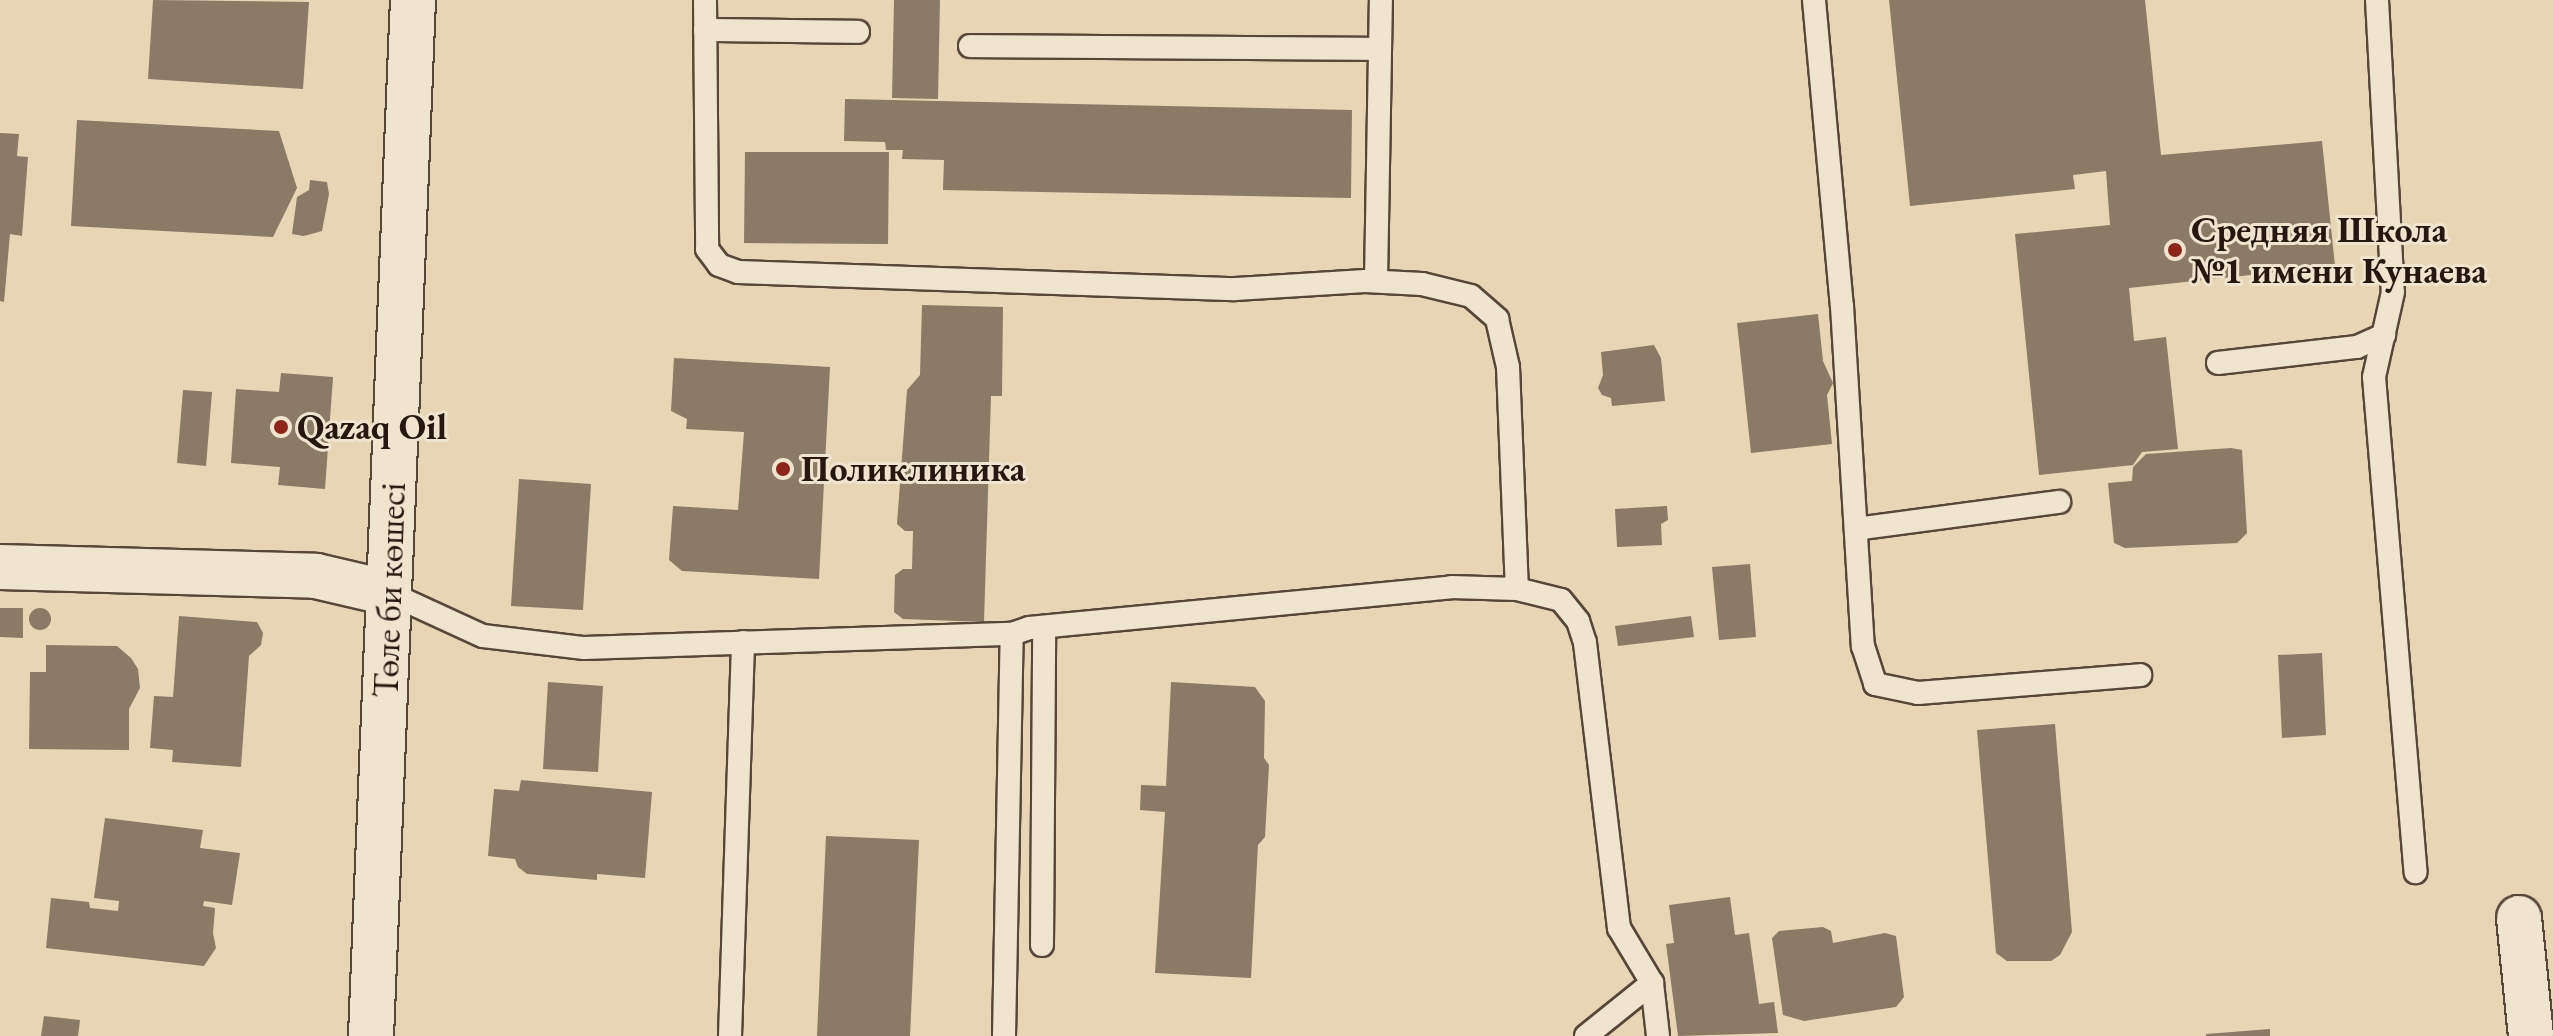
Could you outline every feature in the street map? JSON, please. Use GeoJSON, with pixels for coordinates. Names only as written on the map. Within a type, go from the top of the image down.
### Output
{"type":"FeatureCollection","features":[{"type":"Feature","properties":{"kind":"street","name":"Төле би көшесі"},"geometry":{"type":"LineString","coordinates":[[371,1036],[413,0]]}},
{"type":"Feature","properties":{"kind":"street"},"geometry":{"type":"LineString","coordinates":[[0,567],[316,576],[389,593]]}},
{"type":"Feature","properties":{"kind":"street"},"geometry":{"type":"LineString","coordinates":[[2519,918],[2531,1036]]}},
{"type":"Feature","properties":{"kind":"lane"},"geometry":{"type":"LineString","coordinates":[[705,0],[707,249],[719,265],[729,269],[769,276],[1235,289],[1376,281],[1422,284],[1471,296],[1497,319],[1508,367],[1517,589]]}},
{"type":"Feature","properties":{"kind":"lane"},"geometry":{"type":"LineString","coordinates":[[1376,281],[1381,0]]}},
{"type":"Feature","properties":{"kind":"lane"},"geometry":{"type":"LineString","coordinates":[[1814,0],[1842,306],[1863,646],[1875,684],[1918,693],[2140,675]]}},
{"type":"Feature","properties":{"kind":"lane"},"geometry":{"type":"LineString","coordinates":[[2377,0],[2393,292],[2374,377],[2416,872]]}},
{"type":"Feature","properties":{"kind":"lane"},"geometry":{"type":"LineString","coordinates":[[705,30],[858,32]]}},
{"type":"Feature","properties":{"kind":"lane"},"geometry":{"type":"LineString","coordinates":[[970,46],[1380,49]]}},
{"type":"Feature","properties":{"kind":"lane"},"geometry":{"type":"LineString","coordinates":[[2218,363],[2357,347],[2384,335]]}},
{"type":"Feature","properties":{"kind":"lane"},"geometry":{"type":"LineString","coordinates":[[1856,529],[2059,502]]}},
{"type":"Feature","properties":{"kind":"lane"},"geometry":{"type":"LineString","coordinates":[[389,593],[483,636],[584,648],[1012,634],[1044,627],[1451,587],[1517,589],[1561,600],[1578,621],[1585,643],[1619,928],[1652,983],[1658,1036]]}},
{"type":"Feature","properties":{"kind":"lane"},"geometry":{"type":"LineString","coordinates":[[1042,945],[1044,627]]}},
{"type":"Feature","properties":{"kind":"lane"},"geometry":{"type":"LineString","coordinates":[[1004,1036],[1012,634]]}},
{"type":"Feature","properties":{"kind":"lane"},"geometry":{"type":"LineString","coordinates":[[730,1036],[743,642]]}},
{"type":"Feature","properties":{"kind":"lane"},"geometry":{"type":"LineString","coordinates":[[1586,1036],[1652,983]]}},
{"type":"Feature","properties":{"kind":"building"},"geometry":{"type":"Polygon","coordinates":[[[153,0],[309,2],[303,89],[148,79],[153,0]]]}},
{"type":"Feature","properties":{"kind":"building"},"geometry":{"type":"Polygon","coordinates":[[[894,0],[940,0],[938,99],[892,98],[894,0]]]}},
{"type":"Feature","properties":{"kind":"building","name":"Средняя Школа №1 имени Кунаева"},"geometry":{"type":"Polygon","coordinates":[[[1889,0],[2145,0],[2161,155],[2322,141],[2335,266],[2129,288],[2134,341],[2166,337],[2178,449],[2142,452],[2133,465],[2039,475],[2015,234],[2110,225],[2106,171],[2073,175],[2075,189],[1910,206],[1889,0]]]}},
{"type":"Feature","properties":{"kind":"building"},"geometry":{"type":"Polygon","coordinates":[[[845,99],[1352,110],[1351,198],[943,190],[944,160],[902,159],[903,150],[886,150],[885,142],[844,141],[845,99]]]}},
{"type":"Feature","properties":{"kind":"building"},"geometry":{"type":"Polygon","coordinates":[[[77,120],[279,131],[297,188],[273,237],[71,226],[77,120]]]}},
{"type":"Feature","properties":{"kind":"building"},"geometry":{"type":"Polygon","coordinates":[[[0,133],[19,134],[17,156],[28,157],[22,236],[10,234],[4,302],[0,301],[0,133]]]}},
{"type":"Feature","properties":{"kind":"building"},"geometry":{"type":"Polygon","coordinates":[[[745,152],[889,152],[888,244],[744,243],[745,152]]]}},
{"type":"Feature","properties":{"kind":"building"},"geometry":{"type":"Polygon","coordinates":[[[310,180],[327,182],[329,194],[322,231],[304,236],[292,234],[297,197],[309,190],[310,180]]]}},
{"type":"Feature","properties":{"kind":"building"},"geometry":{"type":"Polygon","coordinates":[[[922,305],[1003,307],[1002,396],[991,396],[984,622],[903,619],[894,612],[895,575],[903,569],[912,569],[913,531],[905,531],[897,524],[907,390],[920,375],[922,305]]]}},
{"type":"Feature","properties":{"kind":"building"},"geometry":{"type":"Polygon","coordinates":[[[1818,314],[1823,361],[1833,383],[1827,395],[1832,444],[1751,453],[1737,323],[1818,314]]]}},
{"type":"Feature","properties":{"kind":"building"},"geometry":{"type":"Polygon","coordinates":[[[1654,345],[1661,358],[1665,401],[1612,406],[1611,398],[1602,395],[1598,388],[1603,375],[1601,352],[1654,345]]]}},
{"type":"Feature","properties":{"kind":"building","name":"Поликлиника"},"geometry":{"type":"Polygon","coordinates":[[[674,358],[830,367],[819,579],[682,571],[669,560],[673,506],[738,510],[744,432],[686,429],[687,419],[671,411],[674,358]]]}},
{"type":"Feature","properties":{"kind":"building","name":"Qazaq Oil"},"geometry":{"type":"Polygon","coordinates":[[[281,373],[333,377],[325,489],[278,485],[280,467],[231,463],[236,389],[279,392],[281,373]]]}},
{"type":"Feature","properties":{"kind":"building"},"geometry":{"type":"Polygon","coordinates":[[[183,390],[212,392],[206,466],[177,463],[183,390]]]}},
{"type":"Feature","properties":{"kind":"building"},"geometry":{"type":"Polygon","coordinates":[[[2231,448],[2242,450],[2247,533],[2237,543],[2125,548],[2114,543],[2108,483],[2132,481],[2133,467],[2146,454],[2231,448]]]}},
{"type":"Feature","properties":{"kind":"building"},"geometry":{"type":"Polygon","coordinates":[[[519,479],[591,484],[583,610],[511,606],[519,479]]]}},
{"type":"Feature","properties":{"kind":"building"},"geometry":{"type":"Polygon","coordinates":[[[1667,506],[1668,520],[1661,524],[1662,545],[1617,547],[1615,509],[1667,506]]]}},
{"type":"Feature","properties":{"kind":"building"},"geometry":{"type":"Polygon","coordinates":[[[1750,564],[1756,637],[1719,640],[1712,567],[1750,564]]]}},
{"type":"Feature","properties":{"kind":"building"},"geometry":{"type":"Polygon","coordinates":[[[0,608],[23,608],[23,638],[0,637],[0,608]]]}},
{"type":"Feature","properties":{"kind":"building"},"geometry":{"type":"Polygon","coordinates":[[[40,608],[48,611],[51,619],[48,627],[40,630],[32,627],[29,619],[32,611],[40,608]]]}},
{"type":"Feature","properties":{"kind":"building"},"geometry":{"type":"Polygon","coordinates":[[[179,616],[257,622],[263,633],[261,645],[249,656],[241,767],[172,762],[173,750],[150,748],[154,696],[173,697],[179,616]]]}},
{"type":"Feature","properties":{"kind":"building"},"geometry":{"type":"Polygon","coordinates":[[[1691,616],[1694,637],[1618,646],[1615,626],[1691,616]]]}},
{"type":"Feature","properties":{"kind":"building"},"geometry":{"type":"Polygon","coordinates":[[[46,645],[117,646],[131,658],[138,669],[140,688],[129,709],[129,750],[29,749],[30,672],[46,672],[46,645]]]}},
{"type":"Feature","properties":{"kind":"building"},"geometry":{"type":"Polygon","coordinates":[[[2322,653],[2326,735],[2282,738],[2278,655],[2322,653]]]}},
{"type":"Feature","properties":{"kind":"building"},"geometry":{"type":"Polygon","coordinates":[[[548,682],[603,686],[598,772],[543,769],[548,682]]]}},
{"type":"Feature","properties":{"kind":"building"},"geometry":{"type":"Polygon","coordinates":[[[1171,682],[1255,687],[1265,701],[1264,758],[1269,765],[1265,837],[1258,845],[1251,978],[1155,973],[1165,812],[1140,810],[1141,785],[1166,786],[1171,682]]]}},
{"type":"Feature","properties":{"kind":"building"},"geometry":{"type":"Polygon","coordinates":[[[2055,724],[2072,932],[2060,955],[2051,961],[2007,961],[1996,953],[1977,730],[2055,724]]]}},
{"type":"Feature","properties":{"kind":"building"},"geometry":{"type":"Polygon","coordinates":[[[521,780],[652,792],[645,878],[597,874],[597,880],[527,874],[518,867],[515,859],[488,856],[494,789],[519,791],[521,780]]]}},
{"type":"Feature","properties":{"kind":"building"},"geometry":{"type":"Polygon","coordinates":[[[105,818],[203,830],[200,848],[240,853],[232,905],[204,901],[203,906],[215,908],[213,933],[216,948],[204,966],[46,948],[51,898],[89,902],[90,908],[118,911],[119,901],[94,898],[105,818]]]}},
{"type":"Feature","properties":{"kind":"building"},"geometry":{"type":"Polygon","coordinates":[[[826,836],[919,840],[910,1036],[817,1036],[826,836]]]}},
{"type":"Feature","properties":{"kind":"building"},"geometry":{"type":"Polygon","coordinates":[[[1730,897],[1735,935],[1749,933],[1759,1004],[1774,1002],[1778,1033],[1678,1036],[1666,944],[1674,943],[1669,905],[1730,897]]]}},
{"type":"Feature","properties":{"kind":"building"},"geometry":{"type":"Polygon","coordinates":[[[1823,927],[1831,931],[1833,943],[1885,933],[1896,936],[1904,997],[1896,1007],[1804,1021],[1783,1015],[1772,938],[1779,931],[1823,927]]]}},
{"type":"Feature","properties":{"kind":"building"},"geometry":{"type":"Polygon","coordinates":[[[44,1016],[80,1020],[78,1036],[41,1036],[44,1016]]]}},
{"type":"Feature","properties":{"kind":"building"},"geometry":{"type":"Polygon","coordinates":[[[2270,1029],[2270,1036],[2206,1036],[2206,1034],[2270,1029]]]}},
{"type":"Feature","properties":{"kind":"place","name":"Средняя Школа №1 имени Кунаева"},"geometry":{"type":"Point","coordinates":[2175,250]}},
{"type":"Feature","properties":{"kind":"place","name":"Qazaq Oil"},"geometry":{"type":"Point","coordinates":[281,427]}},
{"type":"Feature","properties":{"kind":"place","name":"Поликлиника"},"geometry":{"type":"Point","coordinates":[783,469]}}]}
